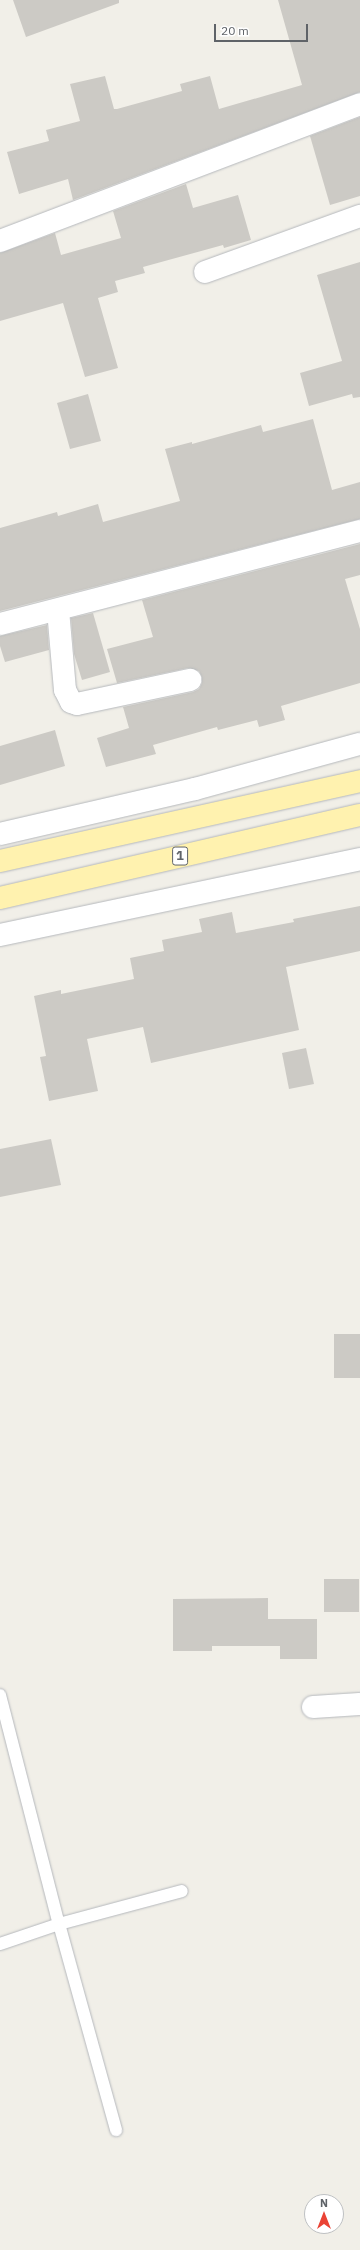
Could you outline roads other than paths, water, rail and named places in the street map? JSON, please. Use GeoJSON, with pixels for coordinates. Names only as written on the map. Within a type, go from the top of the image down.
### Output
{"type":"FeatureCollection","features":[{"type":"Feature","properties":{"kind":"main road"},"geometry":{"type":"LineString","coordinates":[[0,861],[360,781]]}},
{"type":"Feature","properties":{"kind":"main road","name":"1"},"geometry":{"type":"LineString","coordinates":[[0,898],[360,815]]}},
{"type":"Feature","properties":{"kind":"street"},"geometry":{"type":"LineString","coordinates":[[0,241],[360,104]]}},
{"type":"Feature","properties":{"kind":"street"},"geometry":{"type":"LineString","coordinates":[[205,272],[360,216]]}},
{"type":"Feature","properties":{"kind":"street"},"geometry":{"type":"LineString","coordinates":[[0,624],[360,531]]}},
{"type":"Feature","properties":{"kind":"street"},"geometry":{"type":"LineString","coordinates":[[58,610],[65,690],[71,702],[77,704],[190,680]]}},
{"type":"Feature","properties":{"kind":"street"},"geometry":{"type":"LineString","coordinates":[[0,834],[195,789],[360,744]]}},
{"type":"Feature","properties":{"kind":"street"},"geometry":{"type":"LineString","coordinates":[[0,935],[360,860]]}},
{"type":"Feature","properties":{"kind":"street"},"geometry":{"type":"LineString","coordinates":[[313,1707],[360,1704]]}},
{"type":"Feature","properties":{"kind":"lane"},"geometry":{"type":"LineString","coordinates":[[0,1695],[59,1924],[116,2130]]}},
{"type":"Feature","properties":{"kind":"lane"},"geometry":{"type":"LineString","coordinates":[[0,1944],[59,1924],[182,1891]]}}]}
